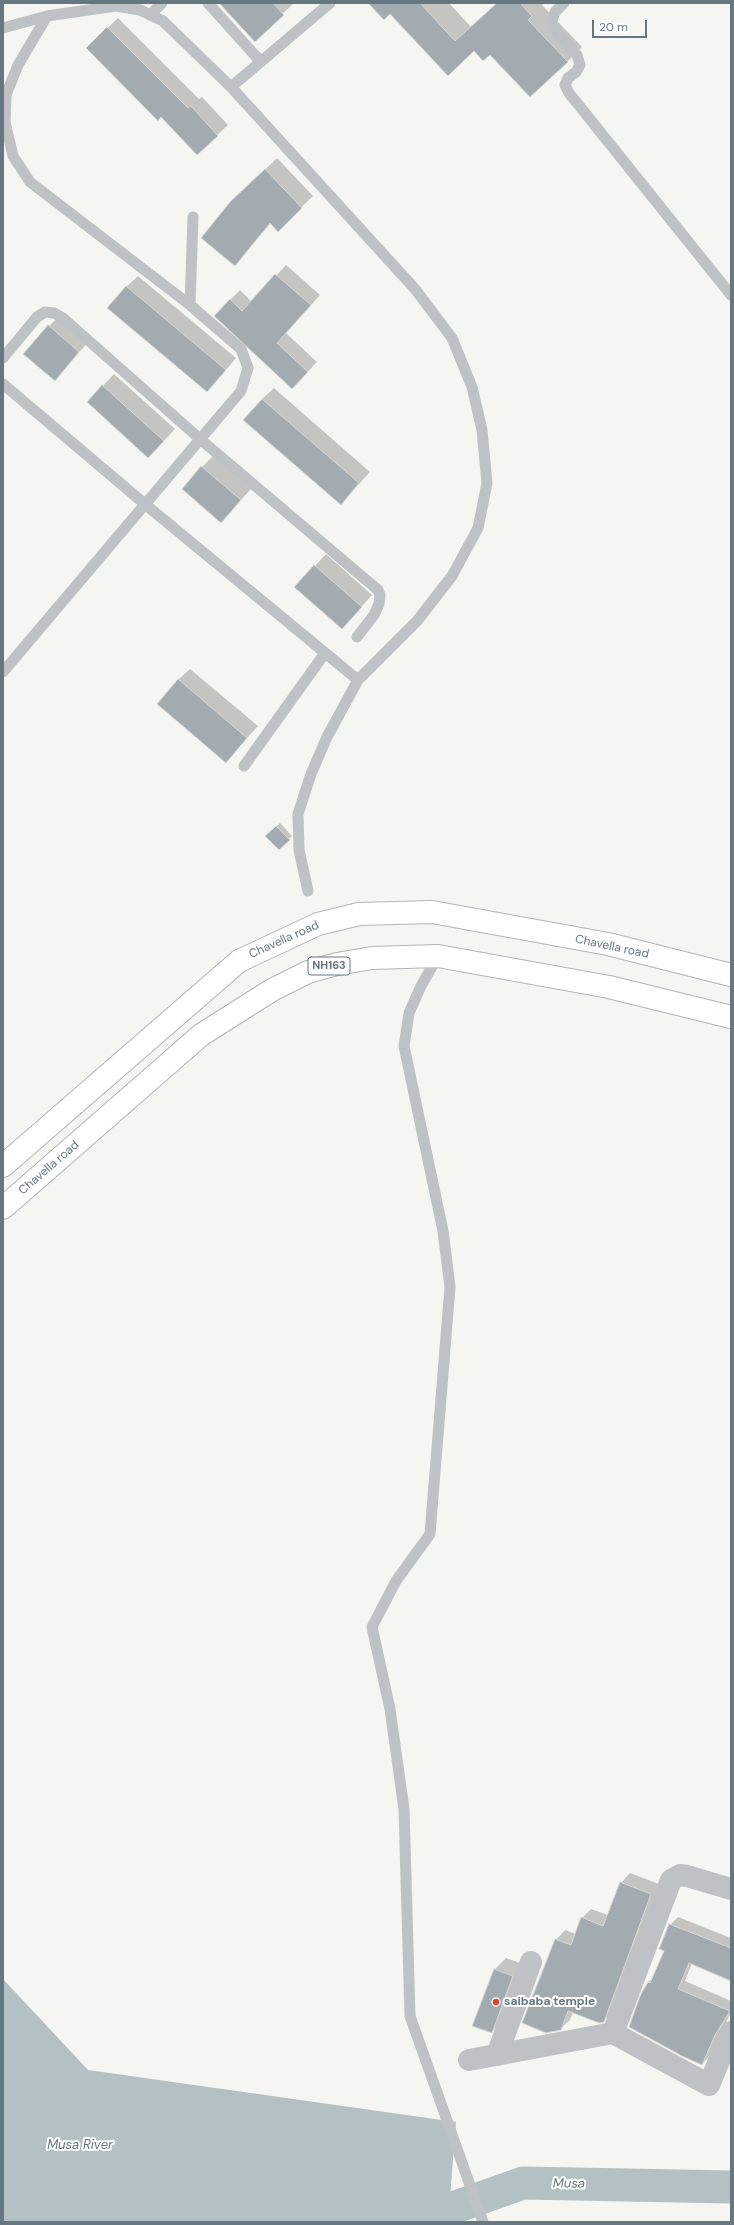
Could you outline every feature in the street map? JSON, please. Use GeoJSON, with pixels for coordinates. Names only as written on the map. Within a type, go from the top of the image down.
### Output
{"type":"FeatureCollection","features":[{"type":"Feature","properties":{"kind":"highway","name":"Chavella road"},"geometry":{"type":"LineString","coordinates":[[3,1166],[239,961],[318,924],[359,914],[432,912],[608,944],[731,975]]}},
{"type":"Feature","properties":{"kind":"highway","name":"Chavella road"},"geometry":{"type":"LineString","coordinates":[[3,1208],[201,1035],[272,990],[308,972],[337,964],[372,958],[438,956],[609,987],[731,1017]]}},
{"type":"Feature","properties":{"kind":"street"},"geometry":{"type":"LineString","coordinates":[[613,2033],[671,1880],[680,1875],[687,1876],[731,1889]]}},
{"type":"Feature","properties":{"kind":"street"},"geometry":{"type":"LineString","coordinates":[[497,2055],[531,1962]]}},
{"type":"Feature","properties":{"kind":"street"},"geometry":{"type":"LineString","coordinates":[[468,2060],[613,2033],[709,2085],[731,2032]]}},
{"type":"Feature","properties":{"kind":"lane"},"geometry":{"type":"LineString","coordinates":[[150,15],[162,3]]}},
{"type":"Feature","properties":{"kind":"lane"},"geometry":{"type":"LineString","coordinates":[[208,3],[260,62]]}},
{"type":"Feature","properties":{"kind":"lane"},"geometry":{"type":"LineString","coordinates":[[231,87],[330,3]]}},
{"type":"Feature","properties":{"kind":"lane"},"geometry":{"type":"LineString","coordinates":[[564,3],[555,12],[552,22],[554,29],[576,55],[580,64],[576,72],[568,78],[565,85],[569,93],[731,295]]}},
{"type":"Feature","properties":{"kind":"lane"},"geometry":{"type":"LineString","coordinates":[[3,28],[47,16],[116,6],[140,10],[163,21],[231,87],[415,289],[452,338],[472,387],[482,430],[487,483],[478,528],[452,576],[417,621],[358,680],[326,737],[311,774],[298,814],[299,850],[308,891]]}},
{"type":"Feature","properties":{"kind":"lane"},"geometry":{"type":"LineString","coordinates":[[3,672],[241,391],[248,368],[241,350],[190,305],[30,182],[13,156],[5,122],[6,95],[18,64],[47,16]]}},
{"type":"Feature","properties":{"kind":"lane"},"geometry":{"type":"LineString","coordinates":[[190,305],[193,217]]}},
{"type":"Feature","properties":{"kind":"lane"},"geometry":{"type":"LineString","coordinates":[[3,358],[37,317],[45,312],[54,313],[378,590],[380,595],[380,604],[374,615],[357,637]]}},
{"type":"Feature","properties":{"kind":"lane"},"geometry":{"type":"LineString","coordinates":[[3,384],[146,505],[358,680]]}},
{"type":"Feature","properties":{"kind":"lane"},"geometry":{"type":"LineString","coordinates":[[244,766],[325,653]]}},
{"type":"Feature","properties":{"kind":"lane"},"geometry":{"type":"LineString","coordinates":[[438,956],[408,1013],[404,1046],[442,1231],[450,1287],[430,1534],[396,1581],[372,1627],[390,1709],[404,1809],[410,2016],[483,2222]]}},
{"type":"Feature","properties":{"kind":"water","name":"Musa River"},"geometry":{"type":"Polygon","coordinates":[[[3,1979],[88,2070],[456,2122],[448,2222],[3,2222],[3,1979]]]}},
{"type":"Feature","properties":{"kind":"building"},"geometry":{"type":"Polygon","coordinates":[[[219,3],[273,3],[284,15],[255,42],[219,3]]]}},
{"type":"Feature","properties":{"kind":"building"},"geometry":{"type":"Polygon","coordinates":[[[368,3],[420,3],[455,41],[497,3],[520,3],[532,16],[528,20],[568,62],[530,97],[490,55],[483,61],[474,51],[448,76],[390,14],[384,20],[368,3]]]}},
{"type":"Feature","properties":{"kind":"building"},"geometry":{"type":"Polygon","coordinates":[[[107,27],[188,108],[191,106],[218,136],[197,155],[161,117],[158,121],[86,48],[107,27]]]}},
{"type":"Feature","properties":{"kind":"building"},"geometry":{"type":"Polygon","coordinates":[[[265,169],[302,208],[278,232],[270,223],[235,266],[201,238],[230,202],[265,169]]]}},
{"type":"Feature","properties":{"kind":"building"},"geometry":{"type":"Polygon","coordinates":[[[275,274],[311,305],[277,343],[308,372],[292,389],[214,316],[230,299],[242,311],[275,274]]]}},
{"type":"Feature","properties":{"kind":"building"},"geometry":{"type":"Polygon","coordinates":[[[126,286],[226,370],[207,392],[107,308],[126,286]]]}},
{"type":"Feature","properties":{"kind":"building"},"geometry":{"type":"Polygon","coordinates":[[[48,325],[79,352],[55,381],[23,354],[48,325]]]}},
{"type":"Feature","properties":{"kind":"building"},"geometry":{"type":"Polygon","coordinates":[[[102,385],[164,441],[148,458],[87,402],[102,385]]]}},
{"type":"Feature","properties":{"kind":"building"},"geometry":{"type":"Polygon","coordinates":[[[262,399],[359,483],[341,505],[243,420],[262,399]]]}},
{"type":"Feature","properties":{"kind":"building"},"geometry":{"type":"Polygon","coordinates":[[[201,466],[241,500],[221,523],[182,489],[201,466]]]}},
{"type":"Feature","properties":{"kind":"building"},"geometry":{"type":"Polygon","coordinates":[[[314,565],[362,607],[342,629],[294,587],[314,565]]]}},
{"type":"Feature","properties":{"kind":"building"},"geometry":{"type":"Polygon","coordinates":[[[178,679],[247,738],[226,763],[157,704],[178,679]]]}},
{"type":"Feature","properties":{"kind":"building"},"geometry":{"type":"Polygon","coordinates":[[[276,826],[290,840],[279,850],[265,836],[276,826]]]}},
{"type":"Feature","properties":{"kind":"building"},"geometry":{"type":"Polygon","coordinates":[[[620,1882],[651,1894],[604,2022],[599,2023],[568,2011],[561,2030],[546,2033],[522,2023],[555,1939],[571,1945],[581,1917],[603,1926],[620,1882]]]}},
{"type":"Feature","properties":{"kind":"building"},"geometry":{"type":"Polygon","coordinates":[[[669,1924],[731,1948],[731,1981],[689,1963],[678,1989],[730,2011],[715,2035],[702,2065],[682,2056],[629,2027],[640,1996],[648,1982],[650,1983],[664,1951],[659,1949],[669,1924]]]}},
{"type":"Feature","properties":{"kind":"building","name":"saibaba temple"},"geometry":{"type":"Polygon","coordinates":[[[494,1969],[513,1976],[492,2033],[472,2026],[494,1969]]]}},
{"type":"Feature","properties":{"kind":"waterway","name":"Musa"},"geometry":{"type":"LineString","coordinates":[[413,2222],[523,2183],[731,2187]]}},
{"type":"Feature","properties":{"kind":"place","name":"saibaba temple"},"geometry":{"type":"Point","coordinates":[496,2002]}}]}
